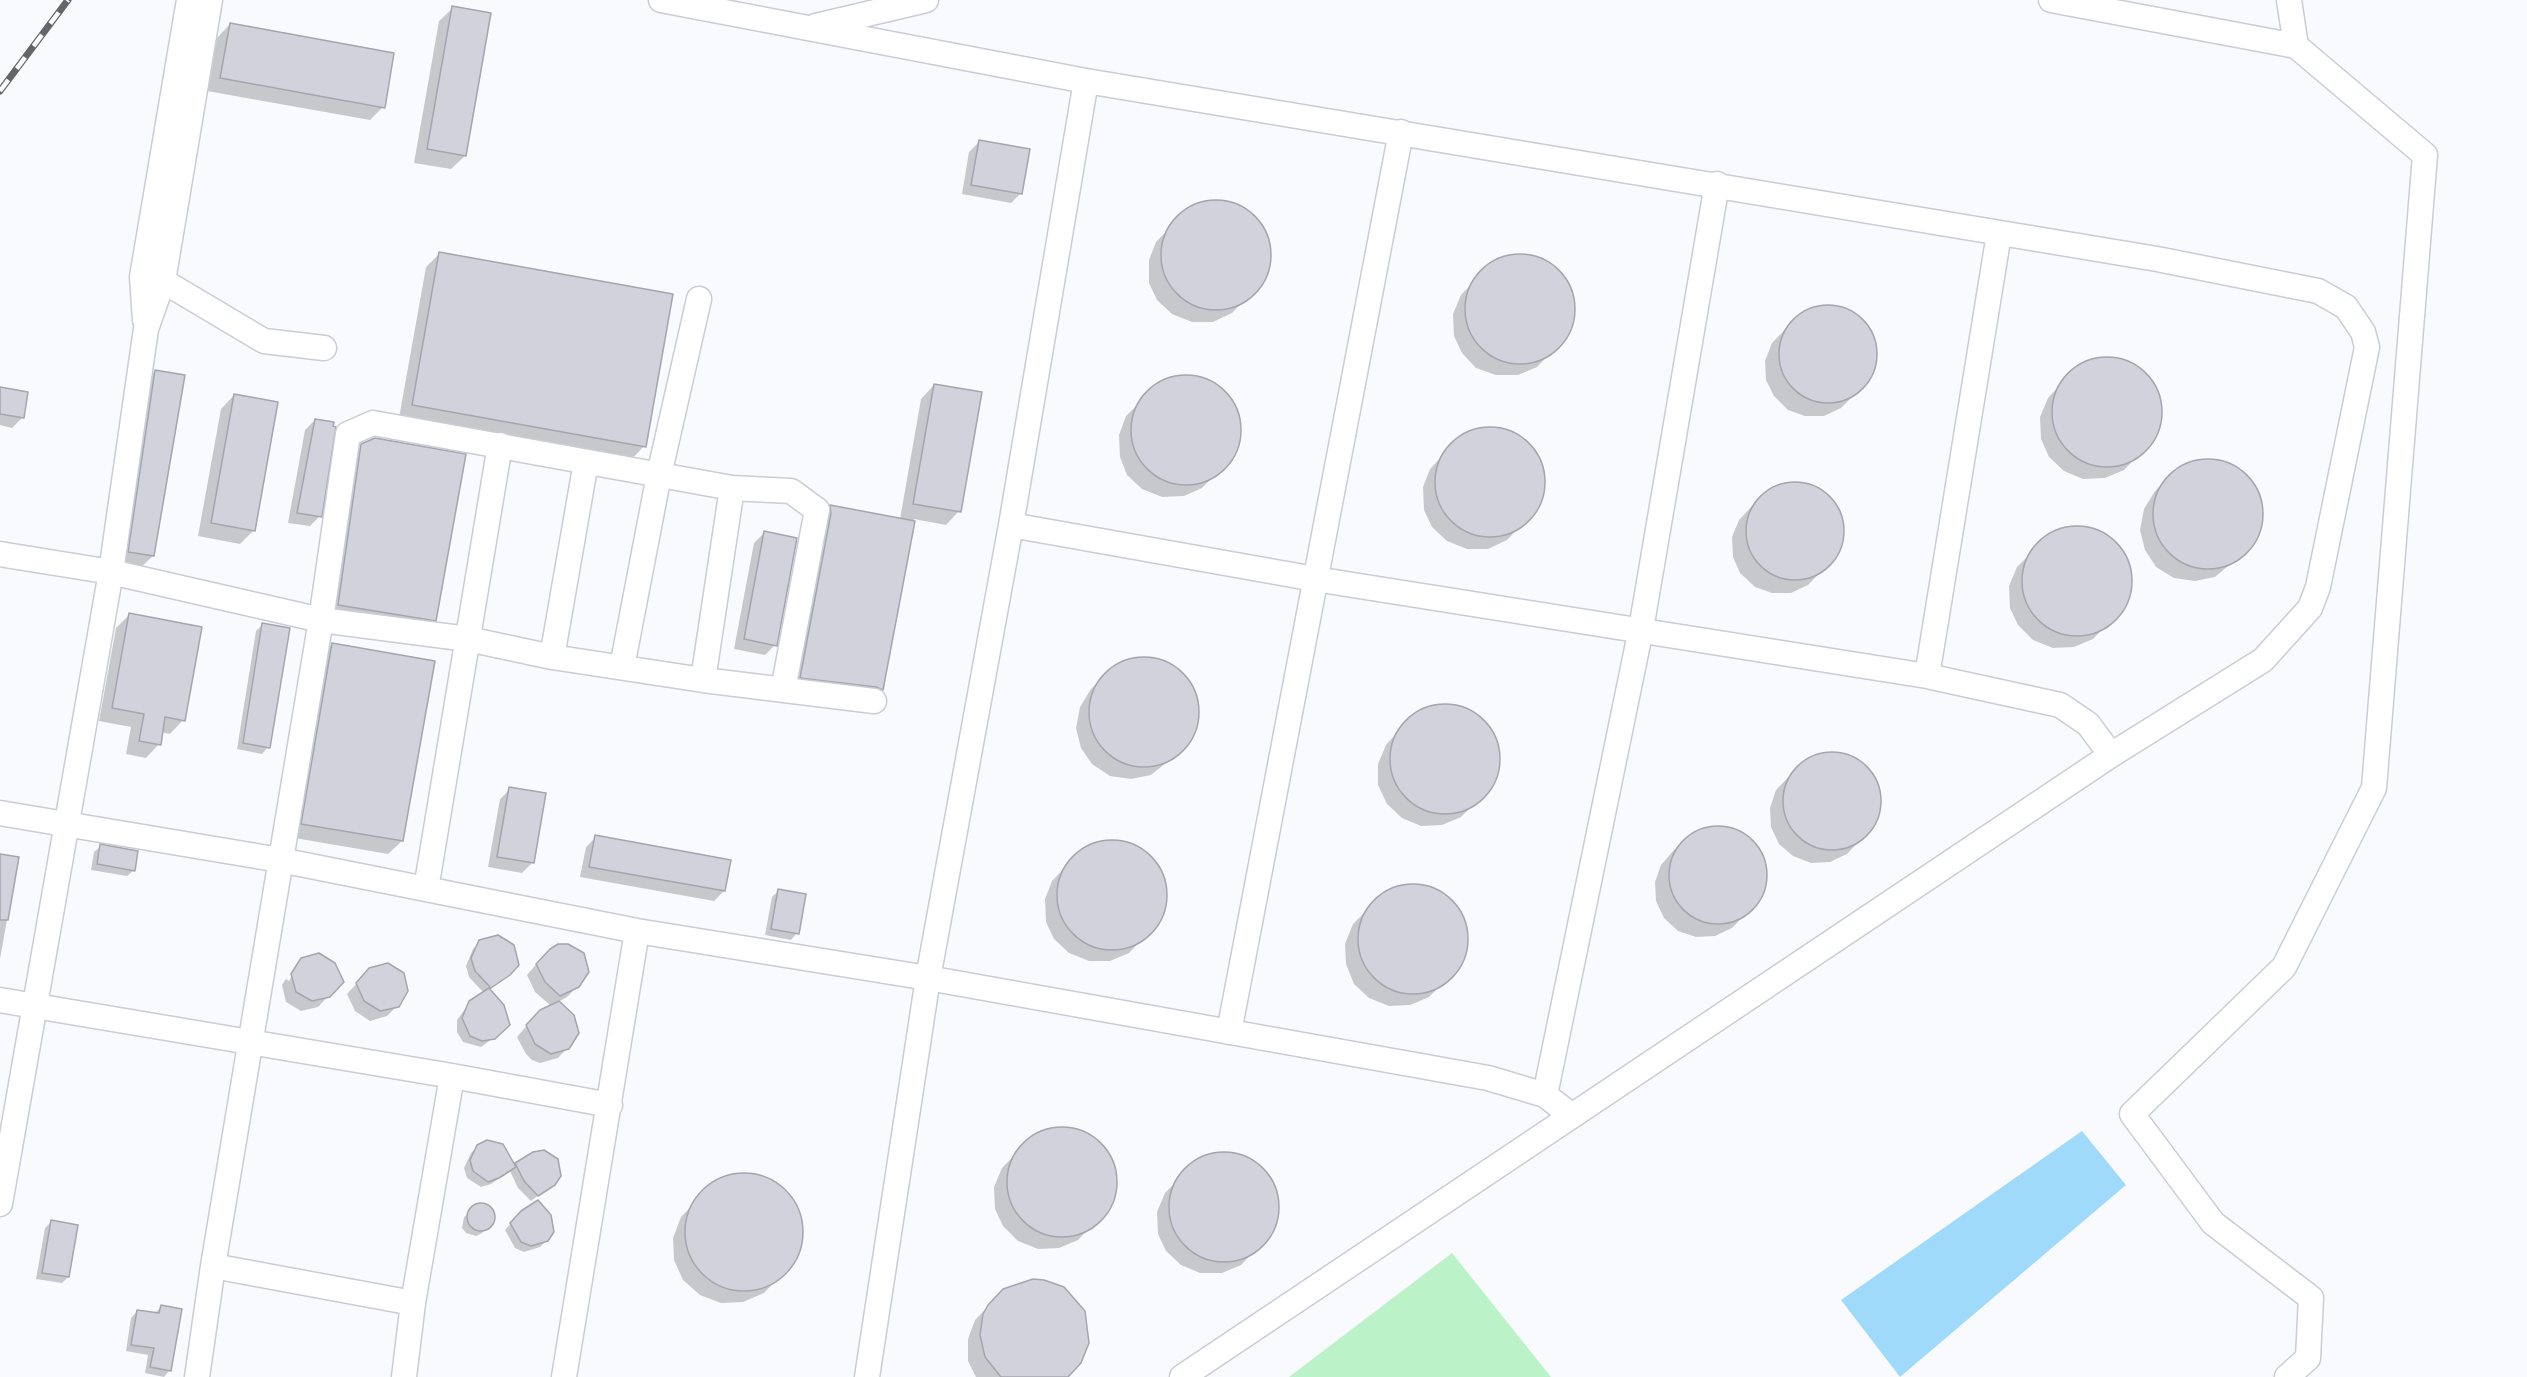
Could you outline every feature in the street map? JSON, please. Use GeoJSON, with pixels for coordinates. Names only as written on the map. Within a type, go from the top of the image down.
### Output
{"type":"FeatureCollection","features":[{"type":"Feature","properties":{"kind":"lane"},"geometry":{"type":"LineString","coordinates":[[0,1204],[111,572],[146,329],[189,0]]}},
{"type":"Feature","properties":{"kind":"lane"},"geometry":{"type":"LineString","coordinates":[[152,279],[210,0]]}},
{"type":"Feature","properties":{"kind":"lane"},"geometry":{"type":"LineString","coordinates":[[661,0],[1086,81],[1717,184],[1999,234],[2157,259],[2318,291],[2346,307],[2363,332],[2367,347],[2318,587],[2310,608],[2263,660],[2111,755],[1182,1377]]}},
{"type":"Feature","properties":{"kind":"lane"},"geometry":{"type":"LineString","coordinates":[[807,28],[926,0]]}},
{"type":"Feature","properties":{"kind":"lane"},"geometry":{"type":"LineString","coordinates":[[2051,0],[2296,46],[2425,155],[2374,788],[2284,967],[2132,1114],[2213,1223],[2311,1298],[2308,1358],[2287,1377]]}},
{"type":"Feature","properties":{"kind":"lane"},"geometry":{"type":"LineString","coordinates":[[2289,0],[2296,46]]}},
{"type":"Feature","properties":{"kind":"lane"},"geometry":{"type":"LineString","coordinates":[[867,1377],[928,978],[1011,525],[1086,81]]}},
{"type":"Feature","properties":{"kind":"lane"},"geometry":{"type":"LineString","coordinates":[[1229,1032],[1401,132]]}},
{"type":"Feature","properties":{"kind":"lane"},"geometry":{"type":"LineString","coordinates":[[1545,1095],[1641,629],[1717,184]]}},
{"type":"Feature","properties":{"kind":"lane"},"geometry":{"type":"LineString","coordinates":[[1927,676],[1999,234]]}},
{"type":"Feature","properties":{"kind":"lane"},"geometry":{"type":"LineString","coordinates":[[152,279],[264,341],[324,348]]}},
{"type":"Feature","properties":{"kind":"lane"},"geometry":{"type":"LineString","coordinates":[[622,667],[659,475],[699,299]]}},
{"type":"Feature","properties":{"kind":"lane"},"geometry":{"type":"LineString","coordinates":[[198,1377],[213,1266],[253,1042],[280,860],[321,620],[348,434],[374,423],[732,488],[791,491],[817,510],[783,690]]}},
{"type":"Feature","properties":{"kind":"lane"},"geometry":{"type":"LineString","coordinates":[[426,889],[500,445]]}},
{"type":"Feature","properties":{"kind":"lane"},"geometry":{"type":"LineString","coordinates":[[552,657],[586,462]]}},
{"type":"Feature","properties":{"kind":"lane"},"geometry":{"type":"LineString","coordinates":[[703,680],[732,488]]}},
{"type":"Feature","properties":{"kind":"lane"},"geometry":{"type":"LineString","coordinates":[[1011,525],[1315,579],[1927,676],[2060,705],[2088,724],[2111,755]]}},
{"type":"Feature","properties":{"kind":"lane"},"geometry":{"type":"LineString","coordinates":[[0,554],[111,572],[321,620],[468,639],[552,657],[703,680],[874,701]]}},
{"type":"Feature","properties":{"kind":"lane"},"geometry":{"type":"LineString","coordinates":[[0,813],[280,860],[637,931],[928,978],[1488,1078],[1545,1095],[1572,1116]]}},
{"type":"Feature","properties":{"kind":"lane"},"geometry":{"type":"LineString","coordinates":[[564,1377],[637,931]]}},
{"type":"Feature","properties":{"kind":"lane"},"geometry":{"type":"LineString","coordinates":[[0,1000],[610,1105]]}},
{"type":"Feature","properties":{"kind":"lane"},"geometry":{"type":"LineString","coordinates":[[404,1377],[413,1303],[452,1076]]}},
{"type":"Feature","properties":{"kind":"lane"},"geometry":{"type":"LineString","coordinates":[[213,1266],[413,1303]]}},
{"type":"Feature","properties":{"kind":"green space"},"geometry":{"type":"Polygon","coordinates":[[[1452,1253],[1551,1377],[1289,1377],[1452,1253]]]}},
{"type":"Feature","properties":{"kind":"water"},"geometry":{"type":"Polygon","coordinates":[[[2082,1131],[2126,1185],[1900,1377],[1841,1300],[2082,1131]]]}},
{"type":"Feature","properties":{"kind":"building"},"geometry":{"type":"Polygon","coordinates":[[[452,6],[491,13],[466,156],[427,149],[452,6]]]}},
{"type":"Feature","properties":{"kind":"building"},"geometry":{"type":"Polygon","coordinates":[[[230,23],[394,53],[385,108],[220,78],[230,23]]]}},
{"type":"Feature","properties":{"kind":"building"},"geometry":{"type":"Polygon","coordinates":[[[979,140],[1030,149],[1022,194],[971,185],[979,140]]]}},
{"type":"Feature","properties":{"kind":"building"},"geometry":{"type":"Polygon","coordinates":[[[1216,200],[1237,204],[1255,216],[1267,234],[1271,255],[1267,276],[1255,294],[1237,306],[1216,310],[1195,306],[1177,294],[1165,276],[1161,255],[1165,234],[1177,216],[1195,204],[1216,200]]]}},
{"type":"Feature","properties":{"kind":"building"},"geometry":{"type":"Polygon","coordinates":[[[439,252],[673,294],[646,447],[412,405],[439,252]]]}},
{"type":"Feature","properties":{"kind":"building"},"geometry":{"type":"Polygon","coordinates":[[[1520,254],[1541,258],[1559,270],[1571,288],[1575,309],[1571,330],[1559,348],[1541,360],[1520,364],[1499,360],[1481,348],[1469,330],[1465,309],[1469,288],[1481,270],[1499,258],[1520,254]]]}},
{"type":"Feature","properties":{"kind":"building"},"geometry":{"type":"Polygon","coordinates":[[[1828,305],[1847,308],[1863,319],[1874,335],[1877,354],[1874,373],[1863,389],[1847,400],[1828,403],[1809,400],[1793,389],[1782,373],[1779,354],[1782,335],[1793,319],[1809,308],[1828,305]]]}},
{"type":"Feature","properties":{"kind":"building"},"geometry":{"type":"Polygon","coordinates":[[[2107,357],[2128,361],[2146,373],[2158,391],[2162,412],[2158,433],[2146,451],[2128,463],[2107,467],[2086,463],[2068,451],[2056,433],[2052,412],[2056,391],[2068,373],[2086,361],[2107,357]]]}},
{"type":"Feature","properties":{"kind":"building"},"geometry":{"type":"Polygon","coordinates":[[[155,370],[185,375],[154,556],[128,552],[155,370]]]}},
{"type":"Feature","properties":{"kind":"building"},"geometry":{"type":"Polygon","coordinates":[[[1186,375],[1207,379],[1225,391],[1237,409],[1241,430],[1237,451],[1225,469],[1207,481],[1186,485],[1165,481],[1147,469],[1135,451],[1131,430],[1135,409],[1147,391],[1165,379],[1186,375]]]}},
{"type":"Feature","properties":{"kind":"building"},"geometry":{"type":"Polygon","coordinates":[[[934,384],[982,392],[961,512],[913,504],[934,384]]]}},
{"type":"Feature","properties":{"kind":"building"},"geometry":{"type":"Polygon","coordinates":[[[0,387],[28,392],[24,418],[0,414],[0,387]]]}},
{"type":"Feature","properties":{"kind":"building"},"geometry":{"type":"Polygon","coordinates":[[[234,394],[278,402],[255,531],[211,523],[234,394]]]}},
{"type":"Feature","properties":{"kind":"building"},"geometry":{"type":"Polygon","coordinates":[[[315,419],[334,422],[333,426],[336,427],[322,517],[297,513],[315,419]]]}},
{"type":"Feature","properties":{"kind":"building"},"geometry":{"type":"Polygon","coordinates":[[[1490,427],[1511,431],[1529,443],[1541,461],[1545,482],[1541,503],[1529,521],[1511,533],[1490,537],[1469,533],[1451,521],[1439,503],[1435,482],[1439,461],[1451,443],[1469,431],[1490,427]]]}},
{"type":"Feature","properties":{"kind":"building"},"geometry":{"type":"Polygon","coordinates":[[[375,438],[466,454],[436,621],[338,605],[361,444],[375,438]]]}},
{"type":"Feature","properties":{"kind":"building"},"geometry":{"type":"Polygon","coordinates":[[[2208,459],[2229,463],[2247,475],[2259,493],[2263,514],[2259,535],[2247,553],[2229,565],[2208,569],[2187,565],[2169,553],[2157,535],[2153,514],[2157,493],[2169,475],[2187,463],[2208,459]]]}},
{"type":"Feature","properties":{"kind":"building"},"geometry":{"type":"Polygon","coordinates":[[[1795,482],[1814,485],[1830,496],[1841,512],[1844,531],[1841,550],[1830,566],[1814,577],[1795,580],[1776,577],[1760,566],[1749,550],[1746,531],[1749,512],[1760,496],[1776,485],[1795,482]]]}},
{"type":"Feature","properties":{"kind":"building"},"geometry":{"type":"Polygon","coordinates":[[[830,505],[915,521],[883,690],[876,687],[800,678],[831,513],[830,505]]]}},
{"type":"Feature","properties":{"kind":"building"},"geometry":{"type":"Polygon","coordinates":[[[2077,526],[2098,530],[2116,542],[2128,560],[2132,581],[2128,602],[2116,620],[2098,632],[2077,636],[2056,632],[2038,620],[2026,602],[2022,581],[2026,560],[2038,542],[2056,530],[2077,526]]]}},
{"type":"Feature","properties":{"kind":"building"},"geometry":{"type":"Polygon","coordinates":[[[764,531],[797,538],[777,646],[744,639],[764,531]]]}},
{"type":"Feature","properties":{"kind":"building"},"geometry":{"type":"Polygon","coordinates":[[[129,613],[202,627],[185,721],[165,717],[161,745],[139,741],[144,714],[112,708],[129,613]]]}},
{"type":"Feature","properties":{"kind":"building"},"geometry":{"type":"Polygon","coordinates":[[[262,623],[290,628],[270,748],[243,743],[262,623]]]}},
{"type":"Feature","properties":{"kind":"building"},"geometry":{"type":"Polygon","coordinates":[[[332,643],[435,661],[403,841],[301,824],[332,643]]]}},
{"type":"Feature","properties":{"kind":"building"},"geometry":{"type":"Polygon","coordinates":[[[1144,657],[1165,661],[1183,673],[1195,691],[1199,712],[1195,733],[1183,751],[1165,763],[1144,767],[1123,763],[1105,751],[1093,733],[1089,712],[1093,691],[1105,673],[1123,661],[1144,657]]]}},
{"type":"Feature","properties":{"kind":"building"},"geometry":{"type":"Polygon","coordinates":[[[1445,704],[1466,708],[1484,720],[1496,738],[1500,759],[1496,780],[1484,798],[1466,810],[1445,814],[1424,810],[1406,798],[1394,780],[1390,759],[1394,738],[1406,720],[1424,708],[1445,704]]]}},
{"type":"Feature","properties":{"kind":"building"},"geometry":{"type":"Polygon","coordinates":[[[1832,752],[1851,755],[1867,766],[1878,782],[1881,801],[1878,820],[1867,836],[1851,847],[1832,850],[1813,847],[1797,836],[1786,820],[1783,801],[1786,782],[1797,766],[1813,755],[1832,752]]]}},
{"type":"Feature","properties":{"kind":"building"},"geometry":{"type":"Polygon","coordinates":[[[509,787],[546,793],[534,863],[497,857],[509,787]]]}},
{"type":"Feature","properties":{"kind":"building"},"geometry":{"type":"Polygon","coordinates":[[[1718,826],[1737,830],[1753,840],[1763,856],[1767,875],[1763,894],[1753,910],[1737,920],[1718,924],[1699,920],[1683,910],[1673,894],[1669,875],[1673,856],[1683,840],[1699,830],[1718,826]]]}},
{"type":"Feature","properties":{"kind":"building"},"geometry":{"type":"Polygon","coordinates":[[[595,835],[731,860],[725,891],[589,867],[595,835]]]}},
{"type":"Feature","properties":{"kind":"building"},"geometry":{"type":"Polygon","coordinates":[[[1112,840],[1133,844],[1151,856],[1163,874],[1167,895],[1163,916],[1151,934],[1133,946],[1112,950],[1091,946],[1073,934],[1061,916],[1057,895],[1061,874],[1073,856],[1091,844],[1112,840]]]}},
{"type":"Feature","properties":{"kind":"building"},"geometry":{"type":"Polygon","coordinates":[[[100,844],[138,851],[135,871],[97,864],[100,844]]]}},
{"type":"Feature","properties":{"kind":"building"},"geometry":{"type":"Polygon","coordinates":[[[0,854],[19,857],[8,920],[0,920],[0,854]]]}},
{"type":"Feature","properties":{"kind":"building"},"geometry":{"type":"Polygon","coordinates":[[[1413,884],[1434,888],[1452,900],[1464,918],[1468,939],[1464,960],[1452,978],[1434,990],[1413,994],[1392,990],[1374,978],[1362,960],[1358,939],[1362,918],[1374,900],[1392,888],[1413,884]]]}},
{"type":"Feature","properties":{"kind":"building"},"geometry":{"type":"Polygon","coordinates":[[[778,889],[806,894],[799,934],[771,929],[778,889]]]}},
{"type":"Feature","properties":{"kind":"building"},"geometry":{"type":"Polygon","coordinates":[[[498,935],[514,945],[519,965],[510,975],[491,988],[475,971],[471,958],[479,940],[498,935]]]}},
{"type":"Feature","properties":{"kind":"building"},"geometry":{"type":"Polygon","coordinates":[[[558,944],[568,944],[584,953],[589,972],[579,987],[560,996],[545,982],[536,964],[558,944]]]}},
{"type":"Feature","properties":{"kind":"building"},"geometry":{"type":"Polygon","coordinates":[[[319,953],[335,963],[344,982],[330,997],[312,1001],[296,992],[291,974],[301,958],[319,953]]]}},
{"type":"Feature","properties":{"kind":"building"},"geometry":{"type":"Polygon","coordinates":[[[388,963],[404,973],[408,991],[399,1007],[380,1011],[364,1001],[356,983],[369,968],[388,963]]]}},
{"type":"Feature","properties":{"kind":"building"},"geometry":{"type":"Polygon","coordinates":[[[489,988],[504,1005],[510,1025],[495,1039],[482,1041],[470,1036],[462,1018],[469,1001],[489,988]]]}},
{"type":"Feature","properties":{"kind":"building"},"geometry":{"type":"Polygon","coordinates":[[[559,1001],[574,1015],[579,1033],[569,1049],[551,1054],[535,1044],[526,1025],[540,1010],[559,1001]]]}},
{"type":"Feature","properties":{"kind":"building"},"geometry":{"type":"Polygon","coordinates":[[[1062,1127],[1083,1131],[1101,1143],[1113,1161],[1117,1182],[1113,1203],[1101,1221],[1083,1233],[1062,1237],[1041,1233],[1023,1221],[1011,1203],[1007,1182],[1011,1161],[1023,1143],[1041,1131],[1062,1127]]]}},
{"type":"Feature","properties":{"kind":"building"},"geometry":{"type":"Polygon","coordinates":[[[487,1140],[503,1144],[516,1167],[488,1182],[473,1171],[470,1160],[477,1145],[487,1140]]]}},
{"type":"Feature","properties":{"kind":"building"},"geometry":{"type":"Polygon","coordinates":[[[544,1150],[558,1159],[561,1176],[555,1185],[538,1196],[524,1181],[515,1163],[533,1152],[544,1150]]]}},
{"type":"Feature","properties":{"kind":"building"},"geometry":{"type":"Polygon","coordinates":[[[1224,1152],[1245,1156],[1263,1168],[1275,1186],[1279,1207],[1275,1228],[1263,1246],[1245,1258],[1224,1262],[1203,1258],[1185,1246],[1173,1228],[1169,1207],[1173,1186],[1185,1168],[1203,1156],[1224,1152]]]}},
{"type":"Feature","properties":{"kind":"building"},"geometry":{"type":"Polygon","coordinates":[[[744,1173],[766,1178],[786,1190],[798,1210],[803,1232],[798,1254],[786,1274],[766,1286],[744,1291],[722,1286],[702,1274],[690,1254],[685,1232],[690,1210],[702,1190],[722,1178],[744,1173]]]}},
{"type":"Feature","properties":{"kind":"building"},"geometry":{"type":"Polygon","coordinates":[[[538,1200],[551,1215],[554,1232],[548,1241],[531,1246],[521,1242],[510,1223],[521,1211],[538,1200]]]}},
{"type":"Feature","properties":{"kind":"building"},"geometry":{"type":"Polygon","coordinates":[[[481,1203],[491,1207],[495,1217],[491,1227],[481,1231],[471,1227],[467,1217],[471,1207],[481,1203]]]}},
{"type":"Feature","properties":{"kind":"building"},"geometry":{"type":"Polygon","coordinates":[[[51,1220],[78,1225],[69,1277],[42,1273],[51,1220]]]}},
{"type":"Feature","properties":{"kind":"building"},"geometry":{"type":"Polygon","coordinates":[[[1033,1279],[1064,1287],[1085,1311],[1089,1343],[1081,1363],[1068,1377],[1001,1377],[985,1357],[980,1335],[983,1314],[988,1305],[1003,1289],[1033,1279]]]}},
{"type":"Feature","properties":{"kind":"building"},"geometry":{"type":"Polygon","coordinates":[[[161,1305],[182,1309],[171,1371],[150,1367],[154,1348],[131,1345],[137,1310],[159,1313],[161,1305]]]}},
{"type":"Feature","properties":{"kind":"railway"},"geometry":{"type":"LineString","coordinates":[[0,91],[68,0]]}}]}
